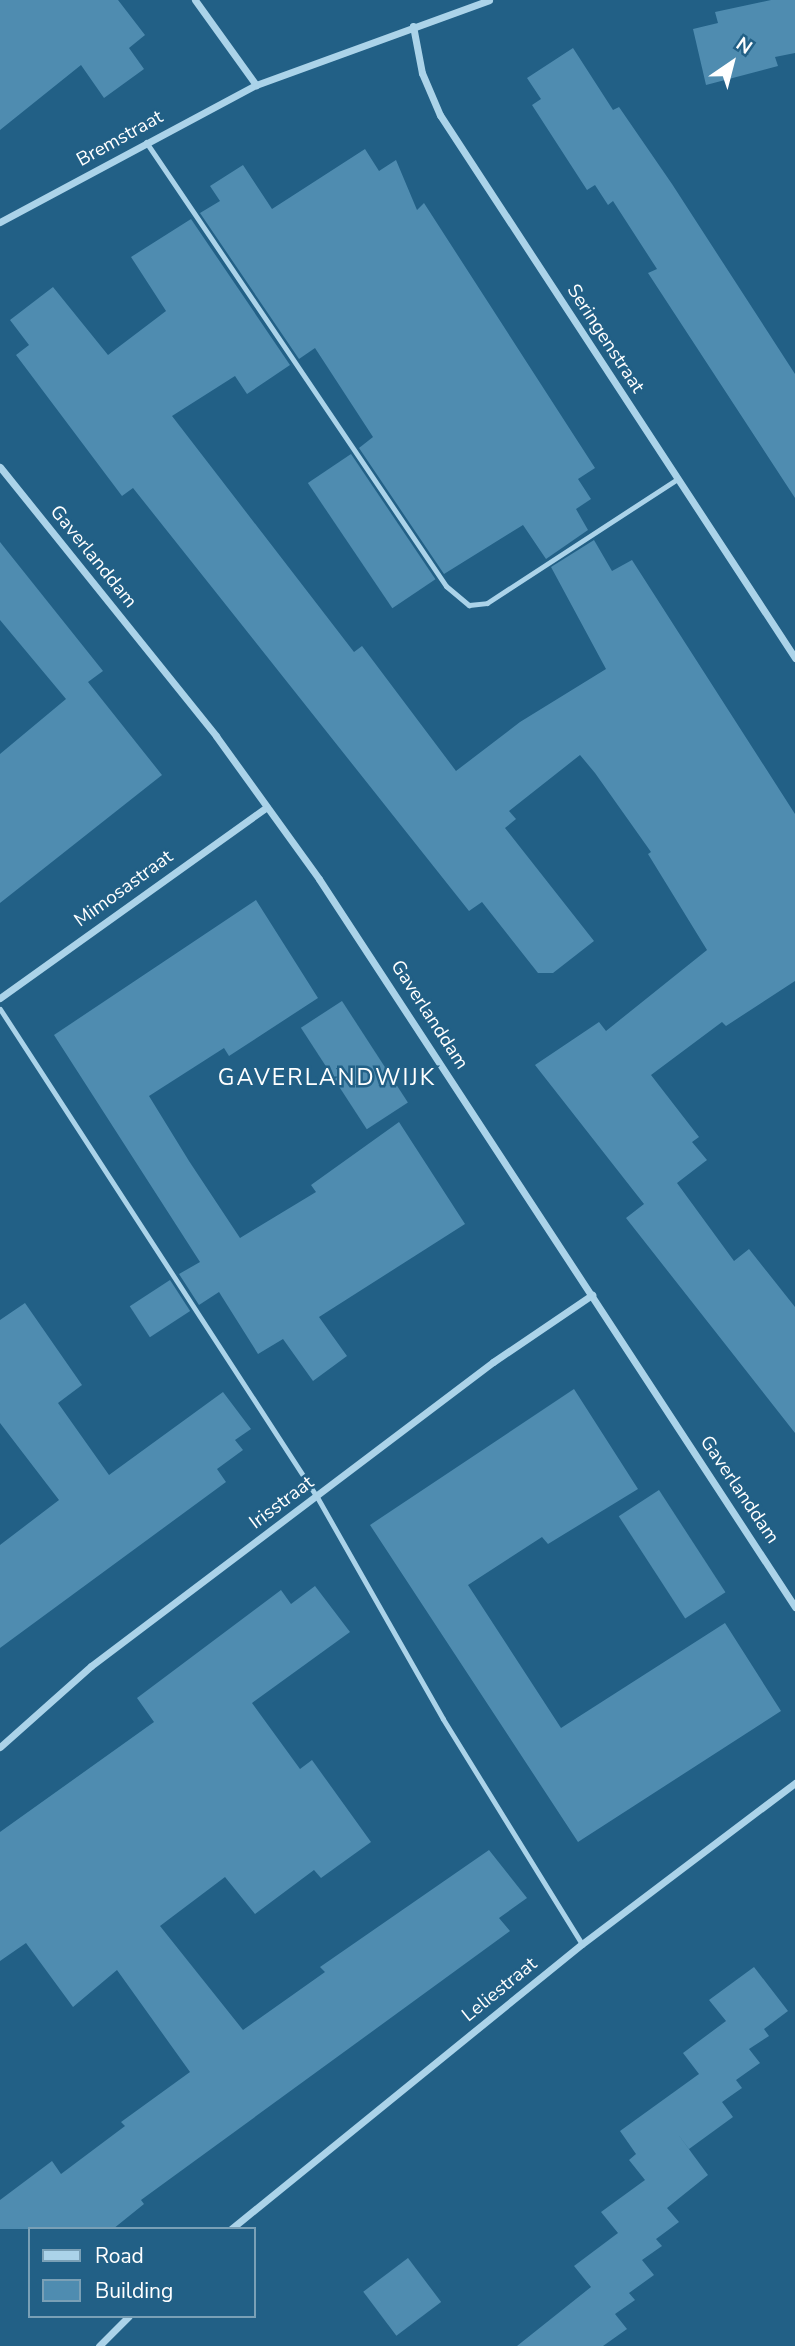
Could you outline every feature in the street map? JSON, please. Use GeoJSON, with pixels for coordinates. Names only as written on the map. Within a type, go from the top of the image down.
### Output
{"type":"FeatureCollection","features":[{"type":"Feature","properties":{"kind":"street"},"geometry":{"type":"LineString","coordinates":[[195,0],[256,85]]}},
{"type":"Feature","properties":{"kind":"street","name":"Bremstraat"},"geometry":{"type":"LineString","coordinates":[[0,222],[256,85],[489,0]]}},
{"type":"Feature","properties":{"kind":"street","name":"Seringenstraat"},"geometry":{"type":"LineString","coordinates":[[413,26],[422,73],[440,115],[795,659]]}},
{"type":"Feature","properties":{"kind":"street","name":"Gaverlanddam"},"geometry":{"type":"LineString","coordinates":[[0,467],[267,807],[417,1025],[795,1607]]}},
{"type":"Feature","properties":{"kind":"street","name":"Mimosastraat"},"geometry":{"type":"LineString","coordinates":[[0,998],[267,807]]}},
{"type":"Feature","properties":{"kind":"street","name":"Irisstraat"},"geometry":{"type":"LineString","coordinates":[[0,1747],[91,1666],[493,1362],[592,1296]]}},
{"type":"Feature","properties":{"kind":"street","name":"Leliestraat"},"geometry":{"type":"LineString","coordinates":[[233,2227],[582,1944],[795,1783]]}},
{"type":"Feature","properties":{"kind":"street"},"geometry":{"type":"LineString","coordinates":[[99,2346],[127,2318]]}},
{"type":"Feature","properties":{"kind":"lane"},"geometry":{"type":"LineString","coordinates":[[146,142],[446,586],[469,605],[487,603],[677,479]]}},
{"type":"Feature","properties":{"kind":"lane"},"geometry":{"type":"LineString","coordinates":[[0,1009],[317,1497],[443,1719],[582,1944]]}},
{"type":"Feature","properties":{"kind":"building"},"geometry":{"type":"Polygon","coordinates":[[[0,0],[118,0],[145,35],[129,48],[144,69],[104,98],[81,65],[0,130],[0,0]]]}},
{"type":"Feature","properties":{"kind":"building"},"geometry":{"type":"Polygon","coordinates":[[[771,0],[795,0],[795,53],[775,57],[778,66],[706,85],[693,29],[718,23],[715,12],[771,0]]]}},
{"type":"Feature","properties":{"kind":"building"},"geometry":{"type":"Polygon","coordinates":[[[573,48],[613,110],[619,107],[672,184],[795,374],[795,498],[648,273],[657,269],[613,201],[608,205],[595,185],[587,190],[532,105],[541,99],[527,78],[573,48]]]}},
{"type":"Feature","properties":{"kind":"building"},"geometry":{"type":"Polygon","coordinates":[[[365,149],[379,171],[396,160],[417,210],[424,203],[595,468],[578,479],[591,499],[576,509],[588,530],[546,559],[523,525],[444,574],[359,448],[373,437],[315,348],[299,359],[200,213],[220,201],[210,186],[243,165],[272,209],[365,149]]]}},
{"type":"Feature","properties":{"kind":"building"},"geometry":{"type":"Polygon","coordinates":[[[191,219],[290,365],[247,394],[235,376],[172,416],[354,652],[362,646],[456,771],[520,722],[606,669],[551,567],[594,540],[612,571],[632,560],[795,814],[795,981],[726,1026],[722,1022],[651,1075],[699,1137],[692,1142],[707,1160],[677,1183],[734,1261],[749,1249],[795,1307],[795,1433],[626,1218],[644,1204],[535,1065],[599,1022],[606,1031],[707,950],[648,854],[651,852],[595,773],[580,755],[509,811],[516,819],[505,828],[594,941],[553,973],[538,973],[482,902],[469,911],[133,488],[122,496],[16,355],[29,345],[10,320],[53,287],[108,355],[166,311],[131,257],[191,219]]]}},
{"type":"Feature","properties":{"kind":"building"},"geometry":{"type":"Polygon","coordinates":[[[351,454],[435,579],[392,608],[308,483],[351,454]]]}},
{"type":"Feature","properties":{"kind":"building"},"geometry":{"type":"Polygon","coordinates":[[[0,542],[103,671],[88,682],[162,775],[0,903],[0,754],[66,699],[0,620],[0,542]]]}},
{"type":"Feature","properties":{"kind":"building"},"geometry":{"type":"Polygon","coordinates":[[[256,900],[318,998],[229,1056],[224,1048],[149,1096],[189,1161],[240,1238],[316,1192],[311,1185],[399,1122],[465,1224],[319,1317],[347,1356],[313,1381],[283,1339],[258,1354],[219,1292],[199,1305],[179,1274],[200,1262],[54,1035],[256,900]]]}},
{"type":"Feature","properties":{"kind":"building"},"geometry":{"type":"Polygon","coordinates":[[[342,1001],[408,1102],[367,1129],[301,1028],[342,1001]]]}},
{"type":"Feature","properties":{"kind":"building"},"geometry":{"type":"Polygon","coordinates":[[[170,1280],[190,1311],[150,1337],[130,1306],[170,1280]]]}},
{"type":"Feature","properties":{"kind":"building"},"geometry":{"type":"Polygon","coordinates":[[[25,1303],[82,1385],[58,1403],[109,1475],[223,1392],[251,1429],[235,1440],[243,1450],[217,1469],[226,1482],[0,1648],[0,1545],[59,1500],[0,1423],[0,1320],[25,1303]]]}},
{"type":"Feature","properties":{"kind":"building"},"geometry":{"type":"Polygon","coordinates":[[[574,1389],[638,1489],[548,1544],[542,1537],[468,1585],[561,1728],[725,1623],[781,1711],[578,1842],[370,1525],[574,1389]]]}},
{"type":"Feature","properties":{"kind":"building"},"geometry":{"type":"Polygon","coordinates":[[[659,1490],[725,1592],[685,1618],[619,1516],[659,1490]]]}},
{"type":"Feature","properties":{"kind":"building"},"geometry":{"type":"Polygon","coordinates":[[[315,1586],[350,1632],[252,1703],[300,1769],[312,1760],[371,1842],[321,1878],[314,1870],[255,1914],[225,1877],[160,1926],[243,2030],[325,1972],[320,1967],[489,1850],[527,1898],[499,1918],[510,1931],[141,2200],[144,2204],[115,2227],[0,2229],[0,2200],[52,2161],[61,2174],[125,2126],[121,2122],[190,2072],[117,1970],[73,2007],[26,1943],[0,1961],[0,1832],[154,1722],[137,1698],[281,1590],[291,1604],[315,1586]]]}},
{"type":"Feature","properties":{"kind":"building"},"geometry":{"type":"Polygon","coordinates":[[[754,1967],[788,2011],[764,2029],[769,2036],[749,2049],[760,2063],[736,2080],[742,2088],[722,2102],[733,2117],[689,2149],[677,2133],[708,2175],[667,2208],[679,2222],[656,2239],[662,2246],[642,2260],[654,2275],[629,2293],[635,2300],[615,2314],[627,2329],[603,2346],[517,2346],[591,2287],[574,2266],[618,2233],[601,2212],[645,2180],[629,2160],[636,2154],[620,2131],[699,2074],[683,2053],[726,2021],[709,2000],[754,1967]]]}},
{"type":"Feature","properties":{"kind":"building"},"geometry":{"type":"Polygon","coordinates":[[[408,2258],[441,2302],[396,2336],[363,2292],[408,2258]]]}},
{"type":"Feature","properties":{"kind":"district","name":"GAVERLANDWIJK"},"geometry":{"type":"Point","coordinates":[327,1078]}}]}
